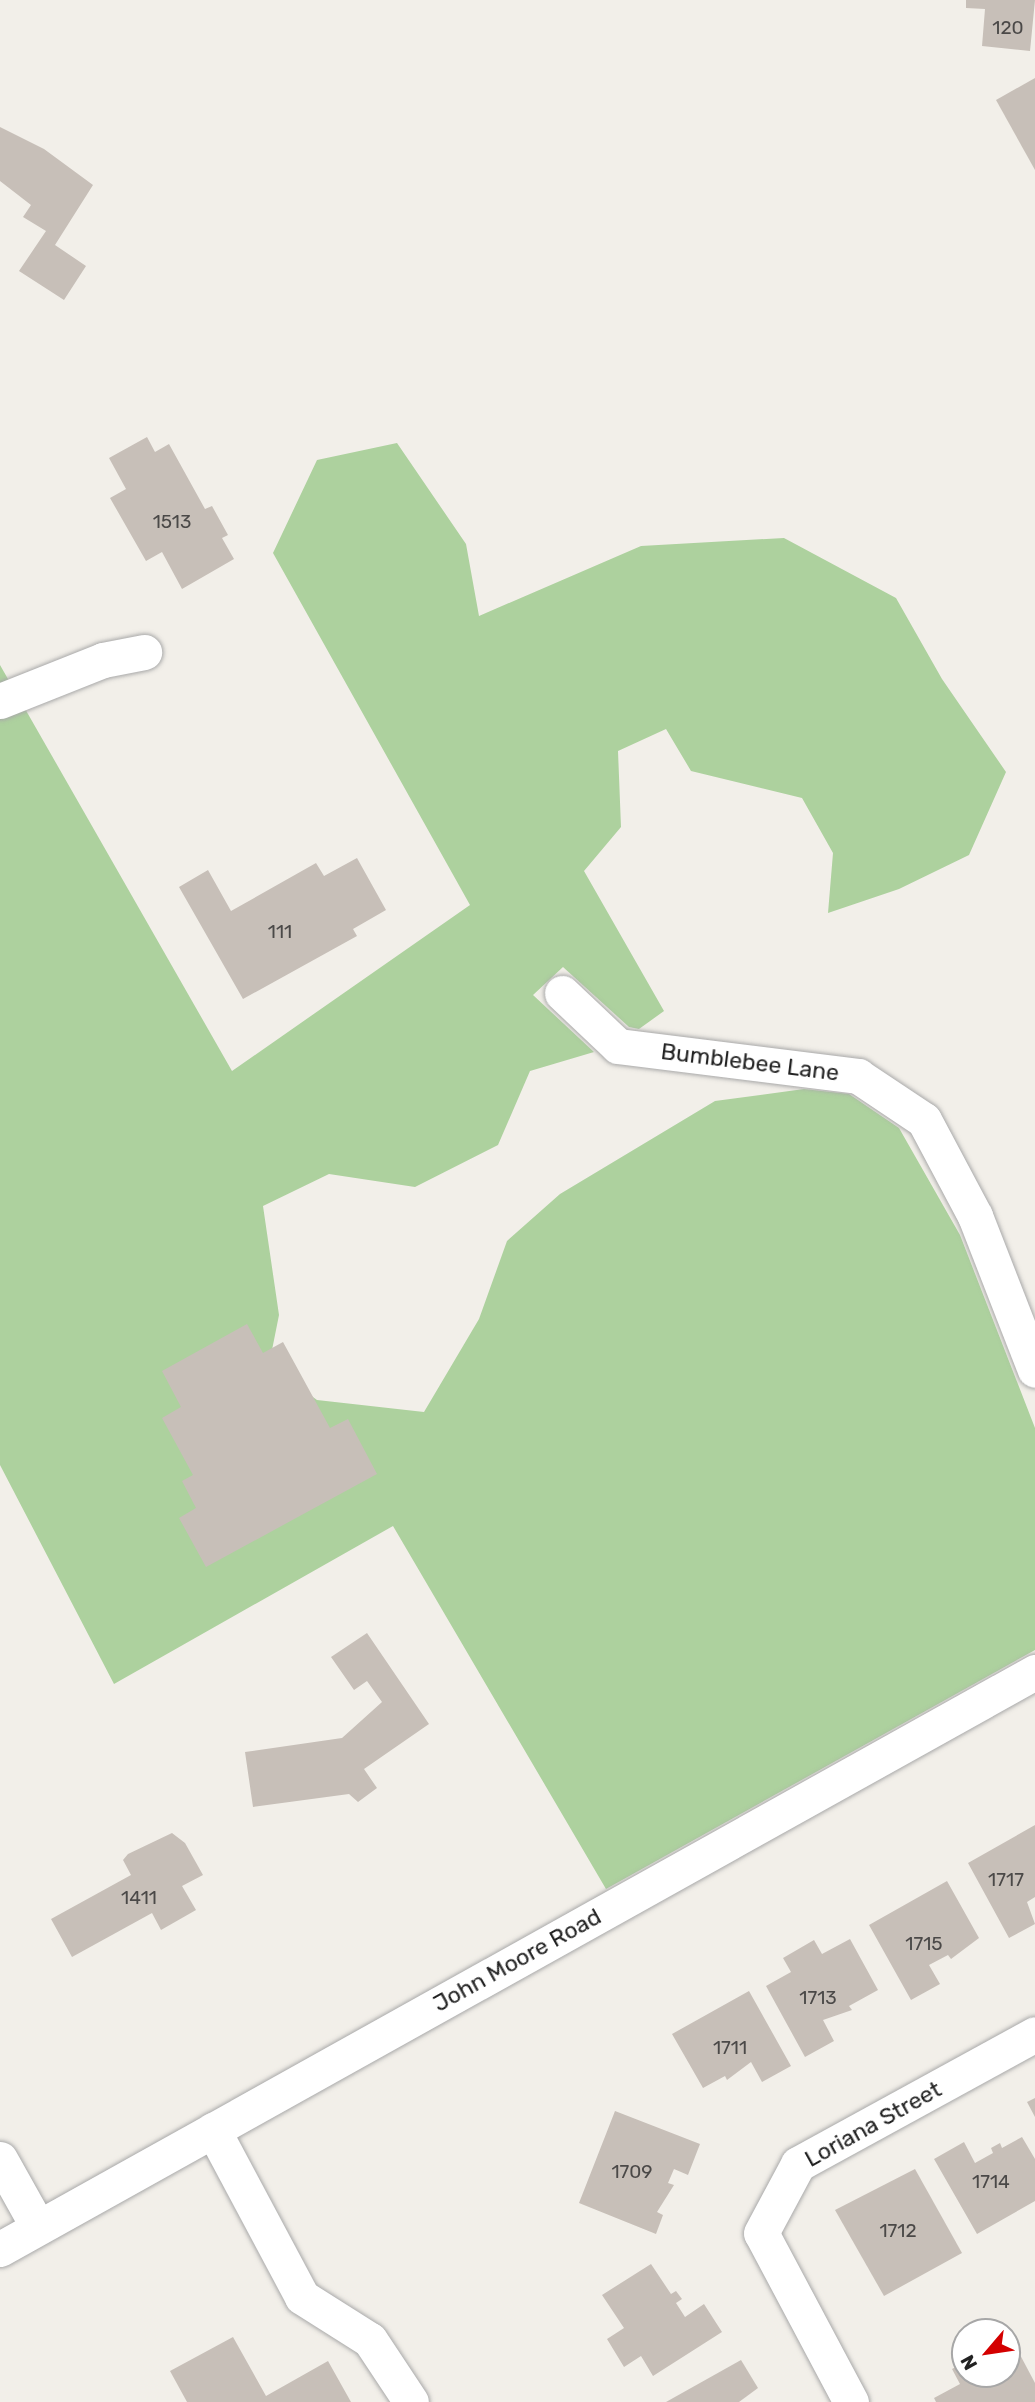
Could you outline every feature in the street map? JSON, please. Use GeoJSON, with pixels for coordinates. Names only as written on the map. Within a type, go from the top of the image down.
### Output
{"type":"FeatureCollection","features":[{"type":"Feature","properties":{"kind":"street"},"geometry":{"type":"LineString","coordinates":[[0,701],[103,660],[144,652]]}},
{"type":"Feature","properties":{"kind":"street","name":"Bumblebee Lane"},"geometry":{"type":"LineString","coordinates":[[562,993],[618,1046],[858,1076],[924,1120],[975,1216],[1035,1370]]}},
{"type":"Feature","properties":{"kind":"street","name":"John Moore Road"},"geometry":{"type":"LineString","coordinates":[[0,2249],[1035,1672]]}},
{"type":"Feature","properties":{"kind":"street","name":"Loriana Street"},"geometry":{"type":"LineString","coordinates":[[851,2402],[761,2233],[798,2164],[1035,2034]]}},
{"type":"Feature","properties":{"kind":"street"},"geometry":{"type":"LineString","coordinates":[[213,2130],[302,2297],[370,2340],[411,2402]]}},
{"type":"Feature","properties":{"kind":"street"},"geometry":{"type":"LineString","coordinates":[[0,2159],[38,2227]]}},
{"type":"Feature","properties":{"kind":"green space"},"geometry":{"type":"Polygon","coordinates":[[[397,443],[466,544],[479,616],[641,546],[784,538],[896,598],[942,679],[1006,772],[969,855],[899,889],[828,913],[833,853],[802,798],[691,771],[666,729],[618,751],[621,827],[584,871],[664,1011],[639,1029],[629,1027],[563,967],[533,995],[594,1052],[530,1071],[498,1145],[415,1187],[329,1174],[263,1206],[279,1315],[269,1365],[317,1400],[424,1412],[479,1319],[507,1241],[560,1194],[715,1101],[804,1089],[849,1094],[899,1128],[960,1235],[1035,1428],[1035,1650],[606,1889],[393,1526],[114,1684],[0,1465],[0,665],[232,1071],[470,905],[273,553],[317,460],[397,443]]]}},
{"type":"Feature","properties":{"kind":"building"},"geometry":{"type":"Polygon","coordinates":[[[966,0],[1035,0],[1030,51],[982,46],[985,9],[966,8],[966,0]]]}},
{"type":"Feature","properties":{"kind":"building"},"geometry":{"type":"Polygon","coordinates":[[[1035,78],[1035,170],[996,100],[1035,78]]]}},
{"type":"Feature","properties":{"kind":"building"},"geometry":{"type":"Polygon","coordinates":[[[0,127],[44,149],[93,185],[55,245],[86,266],[64,300],[19,271],[46,231],[23,217],[31,205],[0,181],[0,127]]]}},
{"type":"Feature","properties":{"kind":"building"},"geometry":{"type":"Polygon","coordinates":[[[147,437],[155,452],[169,444],[205,509],[212,506],[228,535],[222,538],[234,559],[182,589],[162,552],[146,561],[110,498],[126,489],[109,458],[147,437]]]}},
{"type":"Feature","properties":{"kind":"building"},"geometry":{"type":"Polygon","coordinates":[[[357,858],[386,910],[353,929],[357,936],[243,999],[179,887],[208,870],[231,911],[316,863],[324,876],[357,858]]]}},
{"type":"Feature","properties":{"kind":"building"},"geometry":{"type":"Polygon","coordinates":[[[247,1324],[263,1353],[283,1342],[330,1428],[348,1419],[377,1474],[206,1567],[179,1518],[196,1508],[182,1481],[193,1475],[162,1418],[181,1407],[162,1371],[247,1324]]]}},
{"type":"Feature","properties":{"kind":"building"},"geometry":{"type":"Polygon","coordinates":[[[367,1633],[429,1724],[364,1769],[377,1788],[358,1802],[349,1794],[253,1807],[245,1752],[342,1738],[382,1702],[367,1681],[354,1690],[331,1657],[367,1633]]]}},
{"type":"Feature","properties":{"kind":"building"},"geometry":{"type":"Polygon","coordinates":[[[1035,1825],[1035,1897],[1027,1902],[1035,1924],[1009,1938],[968,1863],[1035,1825]]]}},
{"type":"Feature","properties":{"kind":"building"},"geometry":{"type":"Polygon","coordinates":[[[172,1833],[185,1843],[203,1875],[182,1886],[196,1910],[161,1930],[152,1913],[72,1957],[51,1919],[131,1875],[123,1860],[128,1854],[172,1833]]]}},
{"type":"Feature","properties":{"kind":"building"},"geometry":{"type":"Polygon","coordinates":[[[947,1881],[979,1938],[951,1959],[948,1955],[929,1965],[940,1984],[911,2000],[869,1925],[947,1881]]]}},
{"type":"Feature","properties":{"kind":"building"},"geometry":{"type":"Polygon","coordinates":[[[850,1939],[878,1990],[849,2006],[852,2010],[823,2020],[834,2041],[805,2057],[766,1986],[791,1972],[783,1958],[814,1940],[822,1954],[850,1939]]]}},
{"type":"Feature","properties":{"kind":"building"},"geometry":{"type":"Polygon","coordinates":[[[749,1991],[791,2066],[762,2082],[751,2062],[727,2080],[725,2076],[703,2088],[672,2034],[749,1991]]]}},
{"type":"Feature","properties":{"kind":"building"},"geometry":{"type":"Polygon","coordinates":[[[1035,2098],[1035,2117],[1027,2102],[1035,2098]]]}},
{"type":"Feature","properties":{"kind":"building"},"geometry":{"type":"Polygon","coordinates":[[[615,2111],[700,2144],[688,2175],[674,2169],[668,2183],[674,2185],[657,2212],[663,2215],[656,2234],[579,2203],[615,2111]]]}},
{"type":"Feature","properties":{"kind":"building"},"geometry":{"type":"Polygon","coordinates":[[[1022,2137],[1035,2159],[1035,2201],[977,2234],[934,2159],[964,2142],[975,2163],[993,2153],[991,2148],[1000,2143],[1002,2148],[1022,2137]]]}},
{"type":"Feature","properties":{"kind":"building"},"geometry":{"type":"Polygon","coordinates":[[[915,2169],[962,2253],[884,2296],[835,2210],[915,2169]]]}},
{"type":"Feature","properties":{"kind":"building"},"geometry":{"type":"Polygon","coordinates":[[[651,2264],[671,2294],[676,2291],[682,2299],[676,2303],[685,2317],[704,2304],[722,2332],[653,2376],[641,2356],[624,2367],[607,2339],[624,2328],[602,2295],[651,2264]]]}},
{"type":"Feature","properties":{"kind":"building"},"geometry":{"type":"Polygon","coordinates":[[[233,2337],[266,2396],[328,2361],[351,2402],[187,2402],[170,2371],[233,2337]]]}},
{"type":"Feature","properties":{"kind":"building"},"geometry":{"type":"Polygon","coordinates":[[[1021,2357],[1035,2383],[1035,2402],[936,2402],[934,2398],[953,2388],[1021,2388],[1021,2357]]]}},
{"type":"Feature","properties":{"kind":"building"},"geometry":{"type":"Polygon","coordinates":[[[741,2360],[758,2388],[739,2402],[666,2402],[741,2360]]]}}]}
